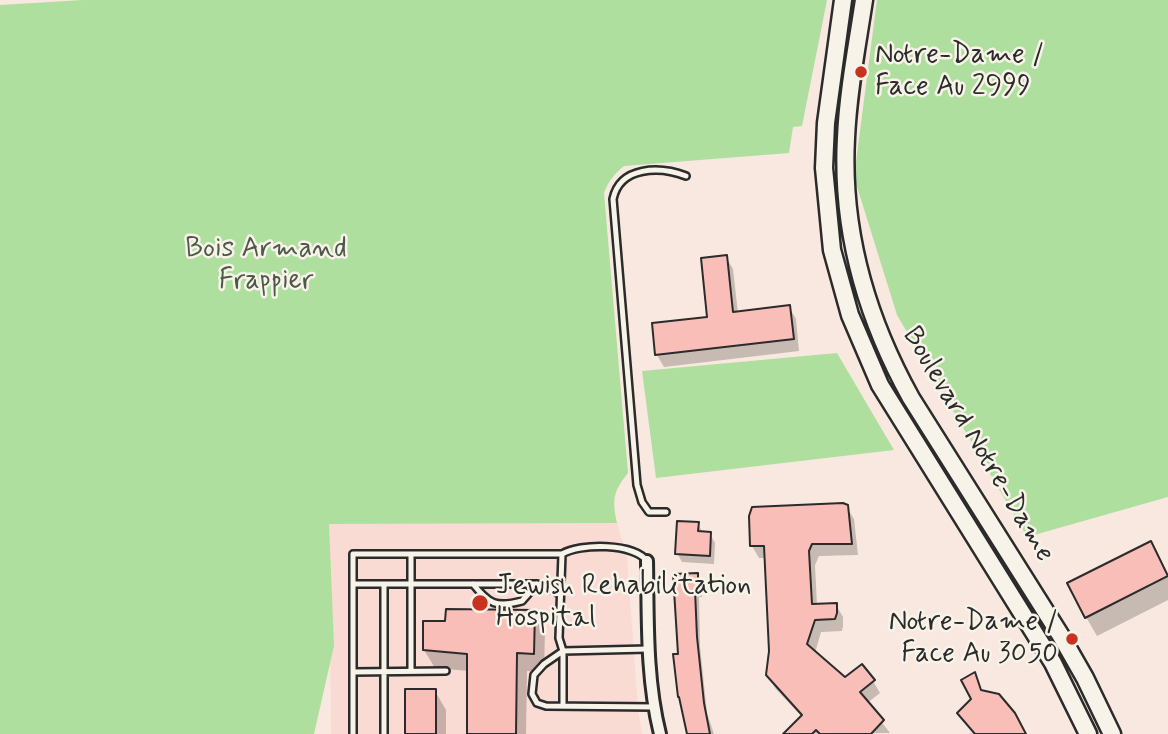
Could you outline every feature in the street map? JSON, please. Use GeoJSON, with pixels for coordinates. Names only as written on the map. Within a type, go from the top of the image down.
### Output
{"type":"FeatureCollection","features":[{"type":"Feature","properties":{"kind":"street","name":"Boulevard Notre-Dame"},"geometry":{"type":"LineString","coordinates":[[843,0],[831,77],[824,159],[832,250],[846,303],[880,386],[1053,663],[1088,734]]}},
{"type":"Feature","properties":{"kind":"street","name":"Boulevard Notre-Dame"},"geometry":{"type":"LineString","coordinates":[[864,0],[848,116],[845,167],[846,199],[853,245],[870,311],[911,398],[1061,636],[1112,734]]}},
{"type":"Feature","properties":{"kind":"street"},"geometry":{"type":"LineString","coordinates":[[647,561],[648,649],[660,734]]}},
{"type":"Feature","properties":{"kind":"lane"},"geometry":{"type":"LineString","coordinates":[[666,512],[649,512],[642,502],[637,485],[613,199],[623,180],[636,173],[664,170],[686,176]]}},
{"type":"Feature","properties":{"kind":"lane"},"geometry":{"type":"LineString","coordinates":[[353,734],[353,554],[562,554],[575,549],[617,547],[636,551],[647,561]]}},
{"type":"Feature","properties":{"kind":"lane"},"geometry":{"type":"LineString","coordinates":[[562,554],[559,643],[563,651],[563,706]]}},
{"type":"Feature","properties":{"kind":"lane"},"geometry":{"type":"LineString","coordinates":[[411,555],[411,671]]}},
{"type":"Feature","properties":{"kind":"lane"},"geometry":{"type":"LineString","coordinates":[[353,584],[537,584],[559,594]]}},
{"type":"Feature","properties":{"kind":"lane"},"geometry":{"type":"LineString","coordinates":[[384,584],[384,734]]}},
{"type":"Feature","properties":{"kind":"lane"},"geometry":{"type":"LineString","coordinates":[[473,584],[484,597],[496,603],[522,601],[537,584]]}},
{"type":"Feature","properties":{"kind":"lane"},"geometry":{"type":"LineString","coordinates":[[648,649],[563,651],[536,672],[532,679],[532,694],[539,704],[654,706]]}},
{"type":"Feature","properties":{"kind":"lane"},"geometry":{"type":"LineString","coordinates":[[353,672],[446,671]]}},
{"type":"Feature","properties":{"kind":"shaded area","name":"Jewish Rehabilitation Hospital"},"geometry":{"type":"Polygon","coordinates":[[[617,523],[627,557],[642,734],[331,734],[329,524],[617,523]]]}},
{"type":"Feature","properties":{"kind":"green space","name":"Bois Armand Frappier"},"geometry":{"type":"Polygon","coordinates":[[[83,0],[827,0],[802,126],[793,127],[789,153],[624,166],[612,178],[604,193],[628,473],[615,496],[617,523],[329,524],[334,646],[314,734],[0,734],[0,5],[83,0]]]}},
{"type":"Feature","properties":{"kind":"green space"},"geometry":{"type":"Polygon","coordinates":[[[877,0],[1168,0],[1168,497],[1027,537],[897,315],[854,177],[877,0]]]}},
{"type":"Feature","properties":{"kind":"green space"},"geometry":{"type":"Polygon","coordinates":[[[837,353],[894,450],[656,478],[642,371],[837,353]]]}},
{"type":"Feature","properties":{"kind":"building"},"geometry":{"type":"Polygon","coordinates":[[[727,255],[733,312],[790,305],[794,339],[655,355],[652,323],[707,317],[701,258],[727,255]]]}},
{"type":"Feature","properties":{"kind":"building"},"geometry":{"type":"Polygon","coordinates":[[[843,503],[848,505],[852,544],[812,544],[809,551],[812,604],[837,603],[837,613],[835,619],[815,620],[807,644],[845,677],[862,664],[875,680],[860,692],[884,720],[871,734],[820,734],[816,730],[812,734],[783,734],[802,715],[766,675],[769,651],[764,546],[750,546],[749,516],[752,507],[843,503]]]}},
{"type":"Feature","properties":{"kind":"building"},"geometry":{"type":"Polygon","coordinates":[[[677,521],[699,522],[698,531],[711,532],[710,556],[675,554],[677,521]]]}},
{"type":"Feature","properties":{"kind":"building"},"geometry":{"type":"Polygon","coordinates":[[[1151,541],[1168,576],[1085,618],[1067,583],[1151,541]]]}},
{"type":"Feature","properties":{"kind":"building"},"geometry":{"type":"Polygon","coordinates":[[[698,573],[698,590],[695,590],[697,637],[710,734],[687,734],[678,697],[673,654],[678,654],[673,574],[698,573]]]}},
{"type":"Feature","properties":{"kind":"building"},"geometry":{"type":"Polygon","coordinates":[[[446,609],[535,610],[534,654],[517,653],[516,734],[467,734],[467,654],[423,650],[423,621],[445,621],[446,609]]]}},
{"type":"Feature","properties":{"kind":"building"},"geometry":{"type":"Polygon","coordinates":[[[975,672],[981,690],[999,694],[1015,713],[1026,734],[975,734],[957,713],[971,699],[961,680],[975,672]]]}},
{"type":"Feature","properties":{"kind":"building"},"geometry":{"type":"Polygon","coordinates":[[[405,689],[436,689],[436,734],[405,734],[405,689]]]}},
{"type":"Feature","properties":{"kind":"place","name":"Notre-Dame / Face Au 2999"},"geometry":{"type":"Point","coordinates":[861,72]}},
{"type":"Feature","properties":{"kind":"place","name":"Jewish Rehabilitation Hospital"},"geometry":{"type":"Point","coordinates":[480,603]}},
{"type":"Feature","properties":{"kind":"place","name":"Notre-Dame / Face Au 3050"},"geometry":{"type":"Point","coordinates":[1072,639]}}]}
